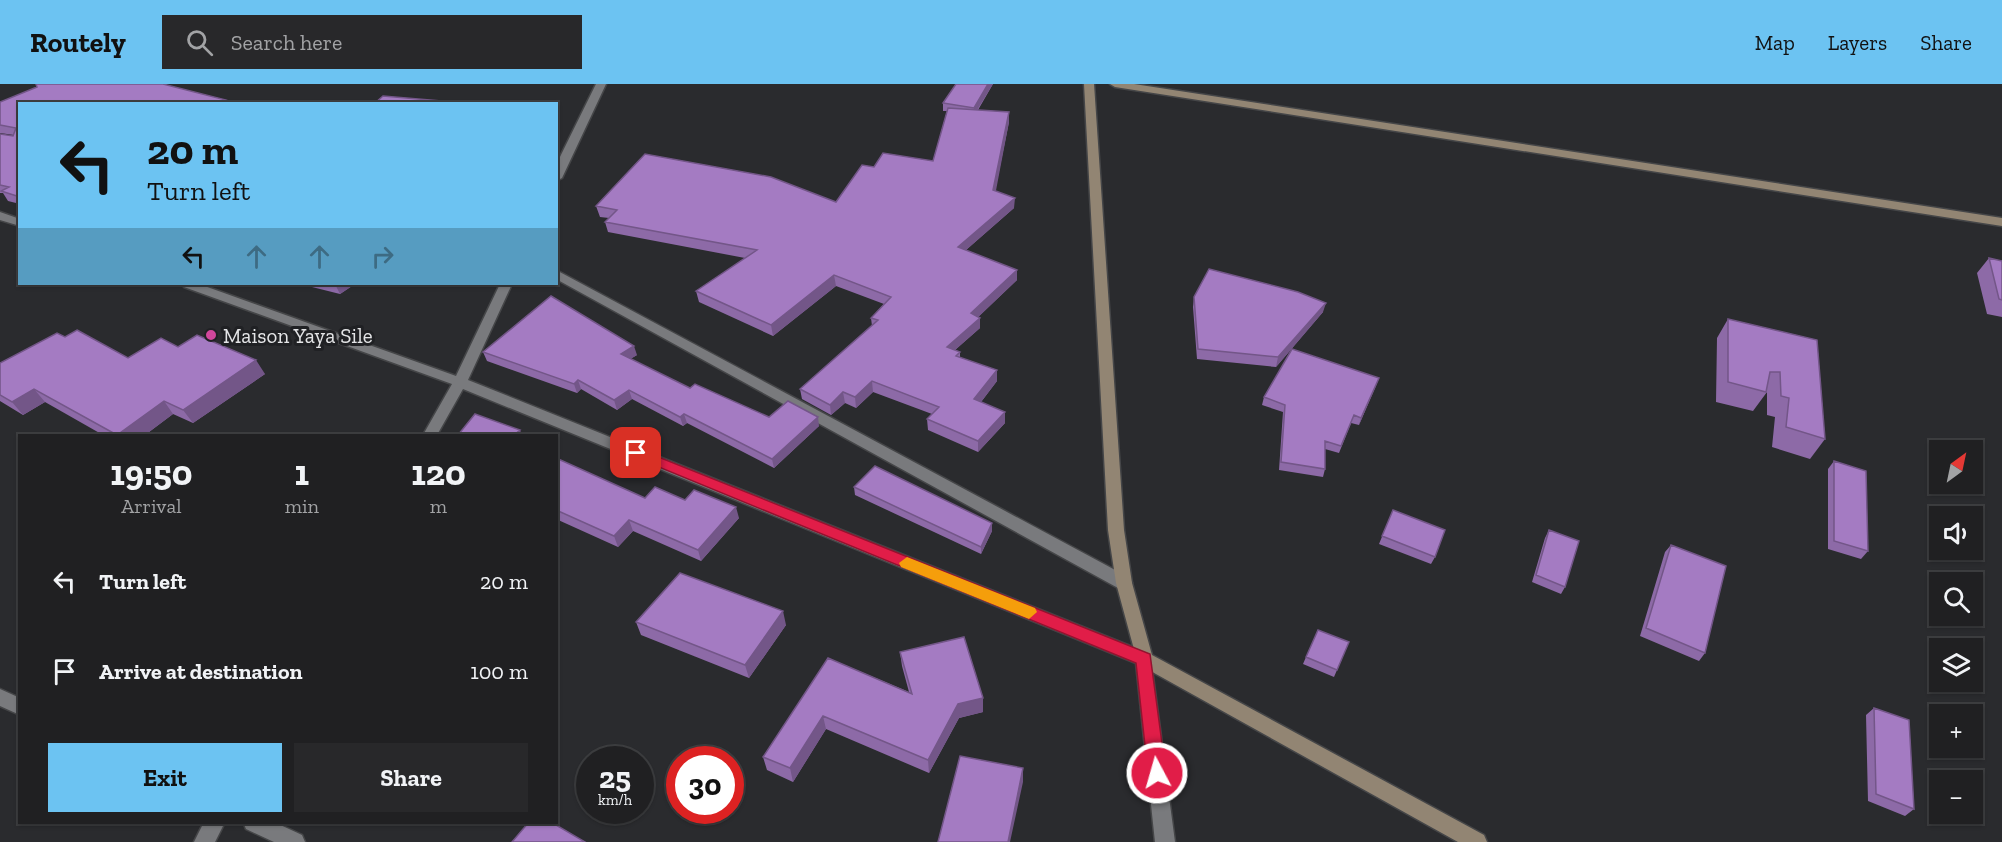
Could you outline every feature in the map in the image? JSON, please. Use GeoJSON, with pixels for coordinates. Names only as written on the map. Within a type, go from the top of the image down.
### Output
{"type":"FeatureCollection","features":[{"type":"Feature","properties":{"kind":"street"},"geometry":{"type":"LineString","coordinates":[[558,174],[601,84]]}},
{"type":"Feature","properties":{"kind":"street"},"geometry":{"type":"LineString","coordinates":[[1089,84],[1116,530],[1124,583],[1144,659],[1165,842]]}},
{"type":"Feature","properties":{"kind":"street"},"geometry":{"type":"LineString","coordinates":[[1115,84],[2002,222]]}},
{"type":"Feature","properties":{"kind":"street"},"geometry":{"type":"LineString","coordinates":[[0,216],[18,222]]}},
{"type":"Feature","properties":{"kind":"street"},"geometry":{"type":"LineString","coordinates":[[558,275],[1124,583]]}},
{"type":"Feature","properties":{"kind":"street"},"geometry":{"type":"LineString","coordinates":[[191,285],[460,381],[1144,659],[1477,842]]}},
{"type":"Feature","properties":{"kind":"street"},"geometry":{"type":"LineString","coordinates":[[431,434],[460,381],[506,285]]}},
{"type":"Feature","properties":{"kind":"street"},"geometry":{"type":"LineString","coordinates":[[204,842],[214,824]]}},
{"type":"Feature","properties":{"kind":"street"},"geometry":{"type":"LineString","coordinates":[[257,824],[295,842]]}},
{"type":"Feature","properties":{"kind":"building"},"geometry":{"type":"Polygon","coordinates":[[[36,84],[163,84],[226,100],[224,102],[18,102],[18,196],[1,191],[9,187],[0,185],[0,134],[13,136],[16,128],[0,125],[0,102],[37,87],[36,84]]]}},
{"type":"Feature","properties":{"kind":"building"},"geometry":{"type":"Polygon","coordinates":[[[956,84],[988,84],[974,108],[943,103],[956,84]]]}},
{"type":"Feature","properties":{"kind":"building"},"geometry":{"type":"Polygon","coordinates":[[[383,96],[454,102],[376,102],[383,96]]]}},
{"type":"Feature","properties":{"kind":"building"},"geometry":{"type":"Polygon","coordinates":[[[948,108],[1009,112],[993,190],[1015,198],[958,247],[1017,270],[971,313],[980,318],[947,347],[960,352],[956,356],[997,370],[974,399],[1005,412],[978,441],[927,419],[939,407],[872,381],[855,397],[843,392],[830,405],[800,389],[878,320],[871,318],[891,297],[834,275],[771,325],[696,291],[757,250],[605,222],[617,210],[596,206],[645,154],[771,177],[836,202],[862,165],[874,167],[883,153],[933,161],[948,108]]]}},
{"type":"Feature","properties":{"kind":"building"},"geometry":{"type":"Polygon","coordinates":[[[1989,258],[2002,261],[2002,300],[1999,299],[1989,258]]]}},
{"type":"Feature","properties":{"kind":"building"},"geometry":{"type":"Polygon","coordinates":[[[1209,269],[1298,292],[1326,303],[1278,357],[1198,349],[1194,297],[1209,269]]]}},
{"type":"Feature","properties":{"kind":"building"},"geometry":{"type":"Polygon","coordinates":[[[551,296],[634,346],[621,354],[690,388],[695,384],[769,417],[788,401],[818,417],[772,459],[684,414],[680,417],[629,390],[614,400],[578,380],[574,384],[483,352],[551,296]]]}},
{"type":"Feature","properties":{"kind":"building"},"geometry":{"type":"Polygon","coordinates":[[[1728,319],[1817,340],[1825,439],[1786,427],[1789,398],[1781,396],[1780,372],[1770,372],[1766,392],[1728,382],[1728,319]]]}},
{"type":"Feature","properties":{"kind":"building"},"geometry":{"type":"Polygon","coordinates":[[[77,330],[128,358],[161,338],[178,347],[197,335],[256,360],[183,410],[164,401],[115,434],[34,389],[12,402],[0,395],[0,363],[57,333],[65,337],[77,330]]]}},
{"type":"Feature","properties":{"kind":"building"},"geometry":{"type":"Polygon","coordinates":[[[1292,349],[1379,378],[1361,418],[1354,415],[1341,446],[1325,441],[1325,469],[1281,462],[1285,405],[1264,397],[1292,349]]]}},
{"type":"Feature","properties":{"kind":"building"},"geometry":{"type":"Polygon","coordinates":[[[475,414],[520,430],[515,434],[459,434],[475,414]]]}},
{"type":"Feature","properties":{"kind":"building"},"geometry":{"type":"Polygon","coordinates":[[[558,459],[645,498],[655,487],[685,500],[694,490],[736,507],[698,550],[629,520],[614,536],[558,511],[558,459]]]}},
{"type":"Feature","properties":{"kind":"building"},"geometry":{"type":"Polygon","coordinates":[[[1834,461],[1866,471],[1868,551],[1834,541],[1834,461]]]}},
{"type":"Feature","properties":{"kind":"building"},"geometry":{"type":"Polygon","coordinates":[[[875,466],[992,523],[981,547],[854,487],[875,466]]]}},
{"type":"Feature","properties":{"kind":"building"},"geometry":{"type":"Polygon","coordinates":[[[1393,510],[1445,530],[1435,557],[1382,536],[1393,510]]]}},
{"type":"Feature","properties":{"kind":"building"},"geometry":{"type":"Polygon","coordinates":[[[1549,530],[1579,541],[1565,587],[1536,575],[1549,530]]]}},
{"type":"Feature","properties":{"kind":"building"},"geometry":{"type":"Polygon","coordinates":[[[1671,545],[1726,566],[1705,653],[1646,628],[1671,545]]]}},
{"type":"Feature","properties":{"kind":"building"},"geometry":{"type":"Polygon","coordinates":[[[680,573],[783,611],[745,665],[636,622],[680,573]]]}},
{"type":"Feature","properties":{"kind":"building"},"geometry":{"type":"Polygon","coordinates":[[[1318,630],[1349,642],[1337,670],[1306,657],[1318,630]]]}},
{"type":"Feature","properties":{"kind":"building"},"geometry":{"type":"Polygon","coordinates":[[[964,637],[983,698],[958,704],[928,760],[823,716],[790,768],[763,757],[828,658],[912,694],[900,652],[964,637]]]}},
{"type":"Feature","properties":{"kind":"building"},"geometry":{"type":"Polygon","coordinates":[[[1874,708],[1909,720],[1914,809],[1876,794],[1874,708]]]}},
{"type":"Feature","properties":{"kind":"building"},"geometry":{"type":"Polygon","coordinates":[[[960,756],[1023,768],[1008,842],[938,842],[960,756]]]}},
{"type":"Feature","properties":{"kind":"building"},"geometry":{"type":"Polygon","coordinates":[[[527,824],[554,824],[585,842],[512,842],[527,824]]]}},
{"type":"Feature","properties":{"kind":"slow traffic"},"geometry":{"type":"LineString","coordinates":[[907,563],[1029,612]]}},
{"type":"Feature","properties":{"kind":"place","name":"Maison Yaya Sile"},"geometry":{"type":"Point","coordinates":[211,335]}},
{"type":"Feature","properties":{"kind":"route"},"geometry":{"type":"LineString","coordinates":[[636,453],[1144,659],[1157,773]]}}]}
